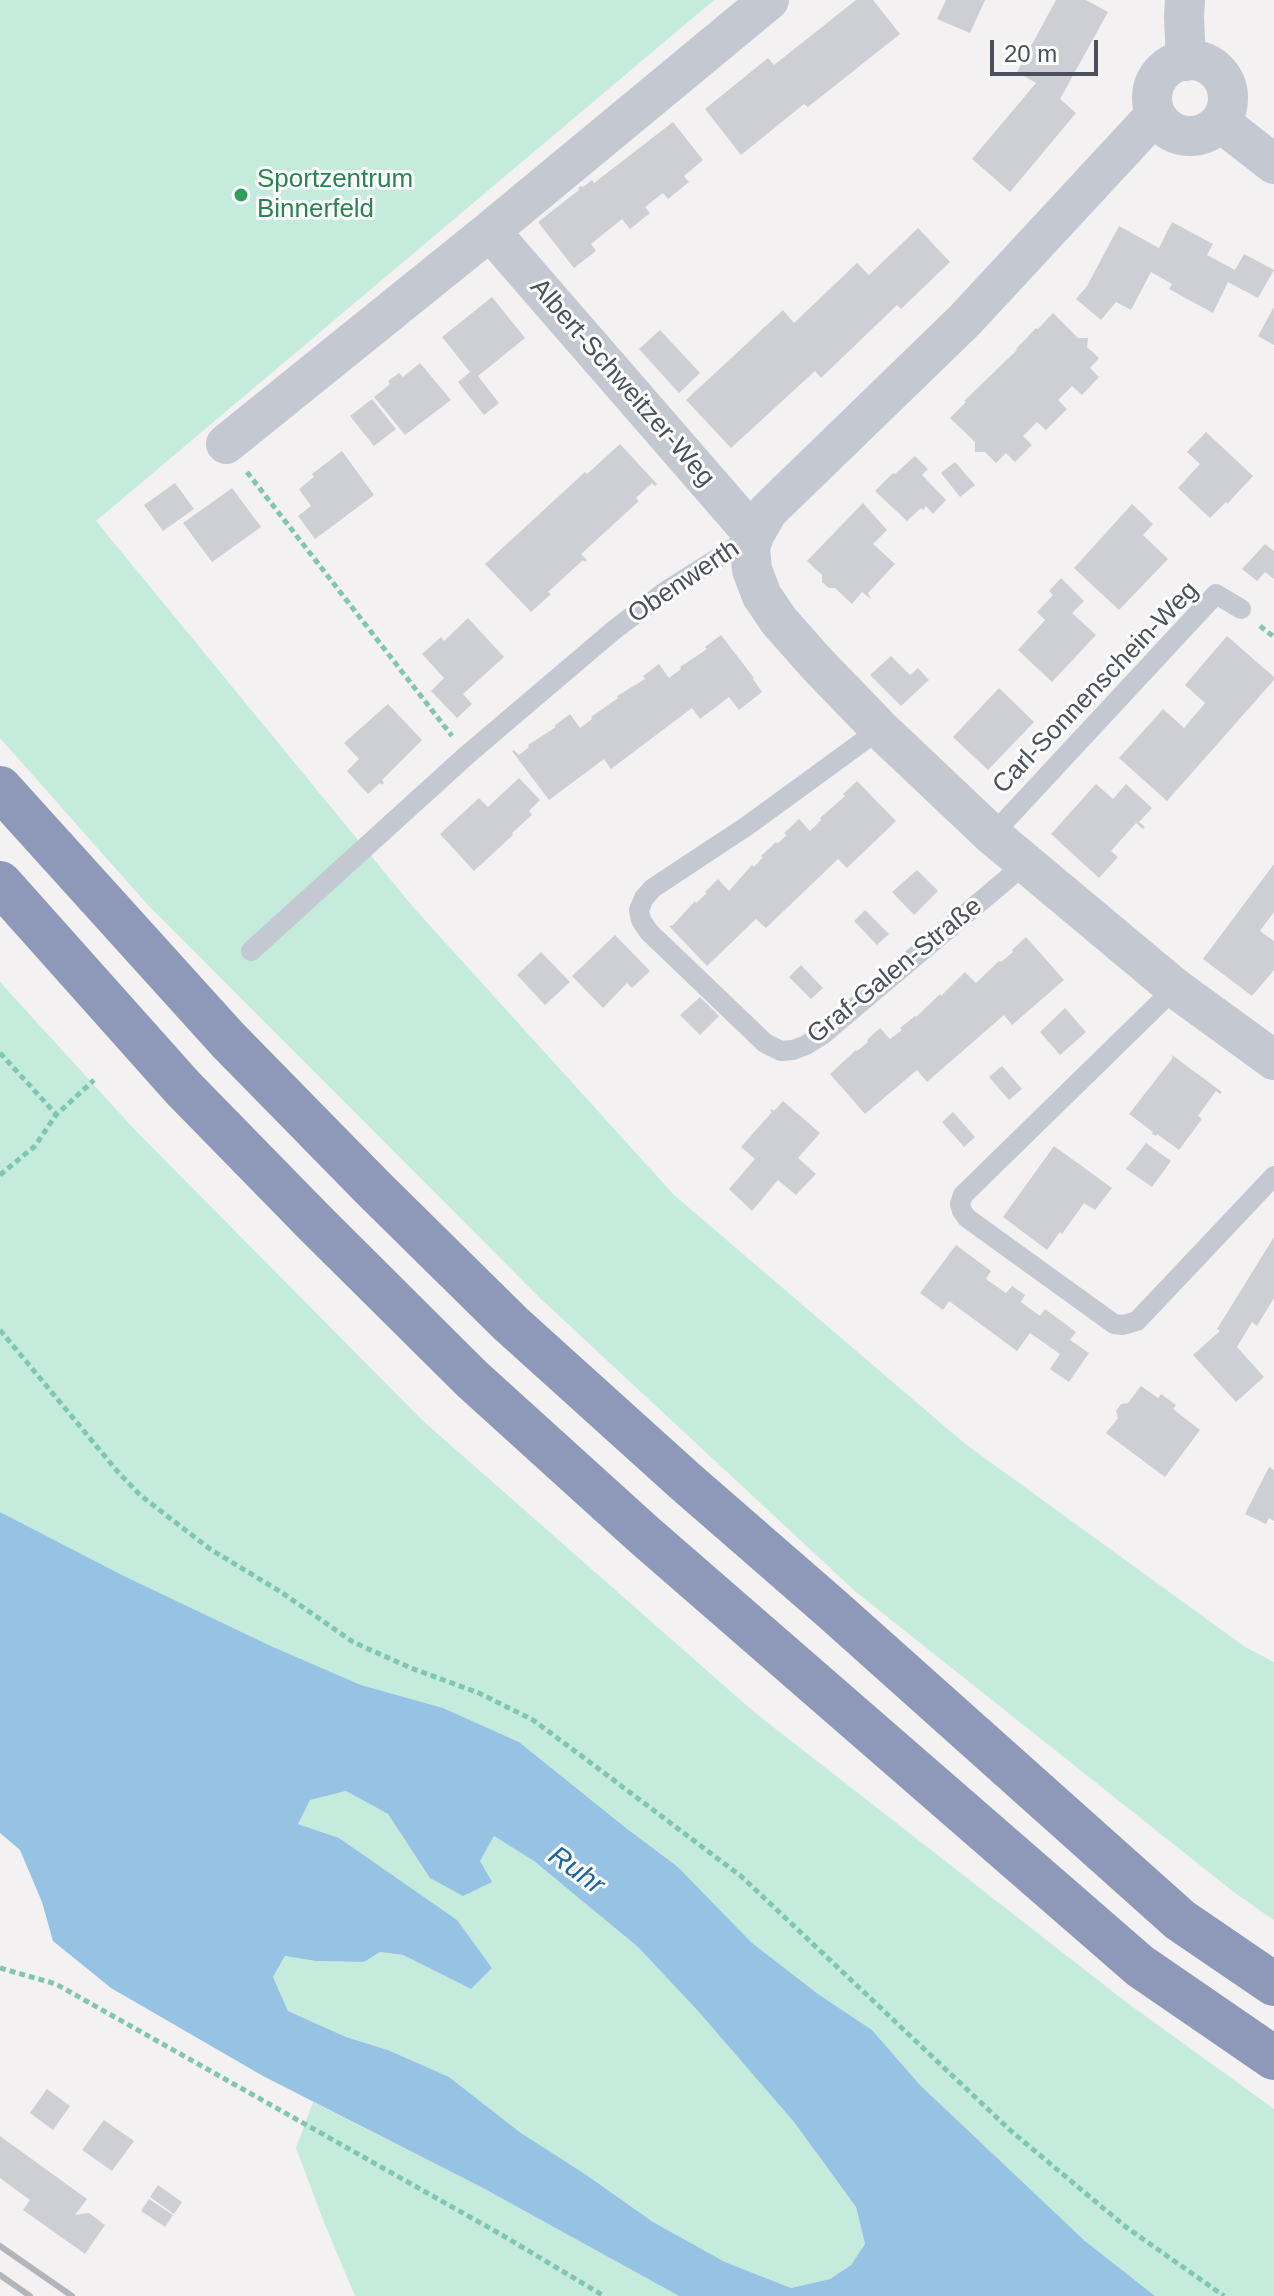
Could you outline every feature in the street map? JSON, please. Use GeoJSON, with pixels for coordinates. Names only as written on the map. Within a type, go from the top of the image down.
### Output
{"type":"FeatureCollection","features":[{"type":"Feature","properties":{"kind":"highway"},"geometry":{"type":"LineString","coordinates":[[0,788],[228,1040],[511,1324],[1180,1920],[1274,1984]]}},
{"type":"Feature","properties":{"kind":"highway"},"geometry":{"type":"LineString","coordinates":[[0,883],[183,1088],[472,1379],[643,1534],[1140,1966],[1274,2058]]}},
{"type":"Feature","properties":{"kind":"street"},"geometry":{"type":"LineString","coordinates":[[226,444],[769,0]]}},
{"type":"Feature","properties":{"kind":"street"},"geometry":{"type":"LineString","coordinates":[[1185,0],[1186,61]]}},
{"type":"Feature","properties":{"kind":"street"},"geometry":{"type":"LineString","coordinates":[[1186,61],[1201,62],[1214,69],[1223,80],[1228,94],[1227,109],[1220,122],[1208,132],[1193,136],[1178,134],[1165,127],[1155,115],[1152,103],[1157,80],[1164,70],[1186,61]]}},
{"type":"Feature","properties":{"kind":"street","name":"Obenwerth"},"geometry":{"type":"LineString","coordinates":[[754,535],[768,511],[965,320],[1155,115]]}},
{"type":"Feature","properties":{"kind":"street"},"geometry":{"type":"LineString","coordinates":[[1220,122],[1274,164]]}},
{"type":"Feature","properties":{"kind":"street","name":"Albert-Schweitzer-Weg"},"geometry":{"type":"LineString","coordinates":[[490,231],[754,535]]}},
{"type":"Feature","properties":{"kind":"street"},"geometry":{"type":"LineString","coordinates":[[754,535],[750,548],[752,570],[762,596],[779,621],[880,729],[1025,864],[1175,988],[1274,1060]]}},
{"type":"Feature","properties":{"kind":"lane","name":"Obenwerth"},"geometry":{"type":"LineString","coordinates":[[251,951],[467,755],[614,630],[663,593],[754,535]]}},
{"type":"Feature","properties":{"kind":"lane","name":"Carl-Sonnenschein-Weg"},"geometry":{"type":"LineString","coordinates":[[992,835],[1216,594],[1241,609]]}},
{"type":"Feature","properties":{"kind":"lane","name":"Graf-Galen-Straße"},"geometry":{"type":"LineString","coordinates":[[880,729],[747,826],[653,888],[639,910],[649,932],[765,1043],[781,1051],[793,1050],[822,1035],[1025,864]]}},
{"type":"Feature","properties":{"kind":"lane"},"geometry":{"type":"LineString","coordinates":[[1175,988],[963,1195],[960,1204],[962,1211],[967,1218],[1114,1324],[1123,1325],[1137,1321],[1274,1176]]}},
{"type":"Feature","properties":{"kind":"path"},"geometry":{"type":"LineString","coordinates":[[226,444],[467,755]]}},
{"type":"Feature","properties":{"kind":"path"},"geometry":{"type":"LineString","coordinates":[[0,1053],[56,1115]]}},
{"type":"Feature","properties":{"kind":"path"},"geometry":{"type":"LineString","coordinates":[[0,1175],[35,1146],[56,1115],[94,1080]]}},
{"type":"Feature","properties":{"kind":"path"},"geometry":{"type":"LineString","coordinates":[[0,1330],[140,1495],[210,1549],[281,1592],[353,1642],[479,1693],[533,1720],[742,1877],[1011,2131],[1126,2227],[1224,2296]]}},
{"type":"Feature","properties":{"kind":"path"},"geometry":{"type":"LineString","coordinates":[[0,1968],[56,1984],[502,2235],[604,2296]]}},
{"type":"Feature","properties":{"kind":"green space"},"geometry":{"type":"Polygon","coordinates":[[[0,0],[714,0],[96,521],[413,907],[674,1195],[964,1443],[1245,1647],[1274,1662],[1274,1920],[1235,1893],[856,1592],[541,1299],[147,904],[0,738],[0,0]]]}},
{"type":"Feature","properties":{"kind":"green space"},"geometry":{"type":"Polygon","coordinates":[[[0,982],[135,1130],[422,1420],[754,1712],[1126,2002],[1274,2109],[1274,2296],[1155,2296],[1085,2241],[920,2085],[872,2030],[818,1994],[751,1942],[678,1867],[519,1742],[443,1708],[361,1685],[273,1647],[124,1576],[0,1512],[0,982]]]}},
{"type":"Feature","properties":{"kind":"green space"},"geometry":{"type":"Polygon","coordinates":[[[346,1791],[388,1814],[430,1878],[480,1861],[494,1836],[534,1861],[638,1947],[794,2122],[856,2207],[865,2244],[851,2265],[830,2279],[791,2288],[725,2262],[653,2222],[521,2133],[449,2077],[288,2011],[273,1977],[285,1956],[316,1961],[364,1962],[380,1952],[403,1955],[471,1989],[492,1968],[456,1920],[339,1838],[298,1824],[309,1800],[346,1791]]]}},
{"type":"Feature","properties":{"kind":"green space"},"geometry":{"type":"Polygon","coordinates":[[[313,2102],[483,2188],[679,2296],[355,2296],[296,2148],[313,2102]]]}},
{"type":"Feature","properties":{"kind":"water","name":"Ruhr"},"geometry":{"type":"Polygon","coordinates":[[[0,1512],[124,1576],[273,1647],[361,1685],[443,1708],[519,1742],[678,1867],[751,1942],[818,1994],[872,2030],[920,2085],[1085,2241],[1155,2296],[679,2296],[483,2188],[263,2076],[111,1988],[53,1941],[42,1902],[20,1850],[0,1833],[0,1512]],[[346,1791],[310,1800],[298,1824],[339,1838],[457,1920],[492,1968],[471,1989],[403,1955],[380,1952],[364,1962],[316,1961],[285,1956],[273,1977],[288,2011],[449,2077],[521,2133],[653,2222],[725,2262],[791,2288],[830,2279],[851,2265],[865,2244],[856,2207],[794,2122],[638,1947],[534,1861],[494,1836],[480,1861],[492,1882],[463,1896],[430,1878],[388,1814],[346,1791]]]}},
{"type":"Feature","properties":{"kind":"building"},"geometry":{"type":"Polygon","coordinates":[[[856,0],[873,0],[900,34],[808,107],[804,104],[741,155],[705,109],[768,58],[774,65],[856,0]]]}},
{"type":"Feature","properties":{"kind":"building"},"geometry":{"type":"Polygon","coordinates":[[[946,0],[985,0],[970,33],[937,19],[946,0]]]}},
{"type":"Feature","properties":{"kind":"building"},"geometry":{"type":"Polygon","coordinates":[[[1056,0],[1086,0],[1108,12],[1060,99],[1076,113],[1010,192],[972,159],[1036,83],[1017,72],[1056,0]]]}},
{"type":"Feature","properties":{"kind":"building"},"geometry":{"type":"Polygon","coordinates":[[[673,122],[703,160],[684,176],[689,182],[668,199],[663,193],[645,207],[650,213],[630,229],[622,219],[591,244],[596,251],[574,268],[538,222],[578,188],[592,180],[594,183],[673,122]]]}},
{"type":"Feature","properties":{"kind":"building"},"geometry":{"type":"Polygon","coordinates":[[[1172,222],[1213,244],[1207,255],[1235,270],[1244,254],[1274,270],[1258,298],[1228,282],[1213,313],[1169,289],[1172,284],[1151,272],[1131,310],[1116,302],[1101,320],[1076,299],[1087,286],[1119,226],[1159,248],[1172,222]]]}},
{"type":"Feature","properties":{"kind":"building"},"geometry":{"type":"Polygon","coordinates":[[[918,228],[950,262],[901,309],[897,305],[821,378],[815,371],[731,448],[686,400],[783,310],[794,323],[857,263],[869,275],[918,228]]]}},
{"type":"Feature","properties":{"kind":"building"},"geometry":{"type":"Polygon","coordinates":[[[492,297],[525,338],[478,376],[499,403],[484,415],[458,382],[470,372],[442,337],[492,297]]]}},
{"type":"Feature","properties":{"kind":"building"},"geometry":{"type":"Polygon","coordinates":[[[1274,307],[1274,345],[1258,336],[1274,307]]]}},
{"type":"Feature","properties":{"kind":"building"},"geometry":{"type":"Polygon","coordinates":[[[1053,313],[1078,338],[1088,338],[1087,347],[1099,358],[1090,368],[1099,377],[1082,395],[1072,386],[1058,400],[1067,409],[1046,430],[1037,422],[1023,436],[1032,445],[1015,462],[1006,453],[996,463],[985,452],[975,452],[975,442],[950,418],[1053,313]]]}},
{"type":"Feature","properties":{"kind":"building"},"geometry":{"type":"Polygon","coordinates":[[[660,330],[700,373],[679,393],[639,349],[660,330]]]}},
{"type":"Feature","properties":{"kind":"building"},"geometry":{"type":"Polygon","coordinates":[[[420,363],[451,400],[405,435],[374,397],[390,384],[388,381],[399,373],[403,377],[420,363]]]}},
{"type":"Feature","properties":{"kind":"building"},"geometry":{"type":"Polygon","coordinates":[[[372,399],[396,429],[374,446],[350,416],[372,399]]]}},
{"type":"Feature","properties":{"kind":"building"},"geometry":{"type":"Polygon","coordinates":[[[1206,432],[1253,476],[1210,518],[1178,488],[1200,464],[1187,452],[1206,432]]]}},
{"type":"Feature","properties":{"kind":"building"},"geometry":{"type":"Polygon","coordinates":[[[620,444],[657,484],[652,483],[636,498],[639,501],[581,554],[587,560],[583,560],[548,592],[551,594],[531,612],[485,564],[620,444]]]}},
{"type":"Feature","properties":{"kind":"building"},"geometry":{"type":"Polygon","coordinates":[[[342,451],[374,495],[315,539],[298,516],[311,506],[299,489],[314,477],[312,474],[342,451]]]}},
{"type":"Feature","properties":{"kind":"building"},"geometry":{"type":"Polygon","coordinates":[[[915,456],[928,469],[922,475],[946,500],[933,514],[926,506],[907,521],[875,491],[915,456]]]}},
{"type":"Feature","properties":{"kind":"building"},"geometry":{"type":"Polygon","coordinates":[[[955,462],[975,485],[960,497],[941,473],[955,462]]]}},
{"type":"Feature","properties":{"kind":"building"},"geometry":{"type":"Polygon","coordinates":[[[175,483],[194,509],[163,531],[144,505],[175,483]]]}},
{"type":"Feature","properties":{"kind":"building"},"geometry":{"type":"Polygon","coordinates":[[[232,488],[261,527],[212,562],[183,523],[232,488]]]}},
{"type":"Feature","properties":{"kind":"building"},"geometry":{"type":"Polygon","coordinates":[[[863,503],[887,530],[873,544],[895,564],[868,593],[871,599],[862,592],[852,604],[835,588],[829,588],[822,582],[822,575],[807,561],[863,503]]]}},
{"type":"Feature","properties":{"kind":"building"},"geometry":{"type":"Polygon","coordinates":[[[1132,504],[1153,524],[1143,535],[1168,559],[1119,610],[1074,568],[1132,504]]]}},
{"type":"Feature","properties":{"kind":"building"},"geometry":{"type":"Polygon","coordinates":[[[1265,544],[1274,551],[1274,579],[1265,572],[1257,581],[1242,569],[1265,544]]]}},
{"type":"Feature","properties":{"kind":"building"},"geometry":{"type":"Polygon","coordinates":[[[1061,578],[1084,601],[1072,613],[1096,635],[1052,682],[1018,650],[1045,620],[1037,612],[1053,595],[1049,591],[1061,578]]]}},
{"type":"Feature","properties":{"kind":"building"},"geometry":{"type":"Polygon","coordinates":[[[468,618],[504,657],[463,694],[472,704],[457,718],[431,691],[444,678],[422,654],[441,637],[444,641],[468,618]]]}},
{"type":"Feature","properties":{"kind":"building"},"geometry":{"type":"Polygon","coordinates":[[[721,635],[762,692],[739,710],[729,697],[700,719],[692,708],[611,769],[604,759],[549,800],[512,751],[519,755],[570,714],[580,728],[617,696],[645,679],[643,676],[659,664],[669,678],[721,635]]]}},
{"type":"Feature","properties":{"kind":"building"},"geometry":{"type":"Polygon","coordinates":[[[1227,636],[1274,680],[1167,801],[1119,758],[1163,709],[1184,728],[1205,703],[1185,685],[1227,636]]]}},
{"type":"Feature","properties":{"kind":"building"},"geometry":{"type":"Polygon","coordinates":[[[891,656],[910,675],[918,668],[929,680],[901,706],[870,675],[891,656]]]}},
{"type":"Feature","properties":{"kind":"building"},"geometry":{"type":"Polygon","coordinates":[[[999,688],[1034,722],[988,770],[953,737],[999,688]]]}},
{"type":"Feature","properties":{"kind":"building"},"geometry":{"type":"Polygon","coordinates":[[[388,704],[422,740],[382,780],[382,785],[380,783],[368,794],[347,771],[359,759],[344,743],[388,704]]]}},
{"type":"Feature","properties":{"kind":"building"},"geometry":{"type":"Polygon","coordinates":[[[519,778],[540,800],[529,811],[532,815],[474,871],[440,834],[479,798],[488,807],[519,778]]]}},
{"type":"Feature","properties":{"kind":"building"},"geometry":{"type":"Polygon","coordinates":[[[857,781],[896,821],[847,868],[838,859],[766,928],[756,919],[707,966],[669,926],[707,893],[718,879],[729,891],[761,856],[787,835],[784,833],[799,819],[810,831],[857,781]]]}},
{"type":"Feature","properties":{"kind":"building"},"geometry":{"type":"Polygon","coordinates":[[[1096,784],[1113,799],[1126,784],[1152,808],[1139,822],[1145,827],[1143,829],[1136,823],[1111,851],[1118,857],[1099,878],[1051,834],[1096,784]]]}},
{"type":"Feature","properties":{"kind":"building"},"geometry":{"type":"Polygon","coordinates":[[[1274,864],[1274,912],[1260,931],[1274,941],[1274,970],[1252,996],[1203,959],[1274,864]]]}},
{"type":"Feature","properties":{"kind":"building"},"geometry":{"type":"Polygon","coordinates":[[[917,870],[938,891],[914,915],[892,892],[917,870]]]}},
{"type":"Feature","properties":{"kind":"building"},"geometry":{"type":"Polygon","coordinates":[[[865,910],[889,934],[877,945],[854,921],[865,910]]]}},
{"type":"Feature","properties":{"kind":"building"},"geometry":{"type":"Polygon","coordinates":[[[615,935],[650,971],[632,988],[627,983],[603,1008],[572,976],[615,935]]]}},
{"type":"Feature","properties":{"kind":"building"},"geometry":{"type":"Polygon","coordinates":[[[1026,937],[1064,980],[1012,1025],[1004,1015],[927,1082],[917,1070],[865,1114],[830,1074],[880,1028],[890,1039],[902,1030],[900,1028],[941,996],[965,972],[976,983],[1026,937]]]}},
{"type":"Feature","properties":{"kind":"building"},"geometry":{"type":"Polygon","coordinates":[[[541,952],[570,982],[545,1005],[517,975],[541,952]]]}},
{"type":"Feature","properties":{"kind":"building"},"geometry":{"type":"Polygon","coordinates":[[[801,965],[823,988],[811,999],[789,977],[801,965]]]}},
{"type":"Feature","properties":{"kind":"building"},"geometry":{"type":"Polygon","coordinates":[[[700,997],[719,1016],[700,1035],[680,1015],[700,997]]]}},
{"type":"Feature","properties":{"kind":"building"},"geometry":{"type":"Polygon","coordinates":[[[1065,1008],[1086,1032],[1060,1055],[1040,1032],[1065,1008]]]}},
{"type":"Feature","properties":{"kind":"building"},"geometry":{"type":"Polygon","coordinates":[[[1172,1055],[1222,1092],[1216,1091],[1198,1116],[1202,1119],[1179,1150],[1157,1134],[1152,1134],[1129,1114],[1172,1055]]]}},
{"type":"Feature","properties":{"kind":"building"},"geometry":{"type":"Polygon","coordinates":[[[1002,1066],[1022,1089],[1009,1100],[989,1077],[1002,1066]]]}},
{"type":"Feature","properties":{"kind":"building"},"geometry":{"type":"Polygon","coordinates":[[[783,1101],[820,1133],[798,1158],[816,1174],[796,1195],[778,1180],[752,1211],[729,1189],[755,1159],[741,1147],[770,1111],[774,1111],[783,1101]]]}},
{"type":"Feature","properties":{"kind":"building"},"geometry":{"type":"Polygon","coordinates":[[[953,1112],[975,1137],[964,1147],[942,1122],[953,1112]]]}},
{"type":"Feature","properties":{"kind":"building"},"geometry":{"type":"Polygon","coordinates":[[[1146,1143],[1171,1161],[1152,1187],[1126,1169],[1146,1143]]]}},
{"type":"Feature","properties":{"kind":"building"},"geometry":{"type":"Polygon","coordinates":[[[1054,1146],[1112,1188],[1095,1210],[1084,1203],[1047,1250],[1003,1217],[1054,1146]]]}},
{"type":"Feature","properties":{"kind":"building"},"geometry":{"type":"Polygon","coordinates":[[[1274,1237],[1274,1298],[1257,1326],[1252,1322],[1237,1347],[1264,1377],[1236,1402],[1193,1355],[1220,1331],[1217,1329],[1274,1237]]]}},
{"type":"Feature","properties":{"kind":"building"},"geometry":{"type":"Polygon","coordinates":[[[956,1245],[991,1271],[986,1279],[1006,1293],[1012,1286],[1025,1295],[1021,1302],[1040,1316],[1045,1309],[1076,1332],[1070,1340],[1089,1353],[1069,1382],[1050,1369],[1060,1354],[1030,1333],[1017,1351],[949,1301],[943,1310],[920,1293],[956,1245]]]}},
{"type":"Feature","properties":{"kind":"building"},"geometry":{"type":"Polygon","coordinates":[[[1141,1386],[1158,1398],[1161,1394],[1176,1405],[1173,1409],[1200,1430],[1165,1477],[1106,1433],[1118,1418],[1116,1411],[1121,1404],[1128,1403],[1141,1386]]]}},
{"type":"Feature","properties":{"kind":"building"},"geometry":{"type":"Polygon","coordinates":[[[1269,1467],[1274,1470],[1274,1521],[1269,1518],[1266,1524],[1245,1514],[1269,1467]]]}},
{"type":"Feature","properties":{"kind":"building"},"geometry":{"type":"Polygon","coordinates":[[[47,2089],[70,2106],[53,2130],[30,2113],[47,2089]]]}},
{"type":"Feature","properties":{"kind":"building"},"geometry":{"type":"Polygon","coordinates":[[[104,2120],[134,2141],[112,2171],[82,2150],[104,2120]]]}},
{"type":"Feature","properties":{"kind":"building"},"geometry":{"type":"Polygon","coordinates":[[[0,2136],[87,2199],[75,2215],[89,2213],[105,2225],[85,2254],[23,2210],[30,2200],[0,2178],[0,2136]]]}},
{"type":"Feature","properties":{"kind":"building"},"geometry":{"type":"Polygon","coordinates":[[[158,2185],[182,2202],[174,2214],[150,2197],[158,2185]]]}},
{"type":"Feature","properties":{"kind":"building"},"geometry":{"type":"Polygon","coordinates":[[[149,2199],[173,2215],[165,2227],[141,2211],[149,2199]]]}},
{"type":"Feature","properties":{"kind":"railway"},"geometry":{"type":"LineString","coordinates":[[0,2246],[72,2296]]}},
{"type":"Feature","properties":{"kind":"railway"},"geometry":{"type":"LineString","coordinates":[[0,2275],[30,2296]]}},
{"type":"Feature","properties":{"kind":"place","name":"Sportzentrum Binnerfeld"},"geometry":{"type":"Point","coordinates":[241,195]}}]}
